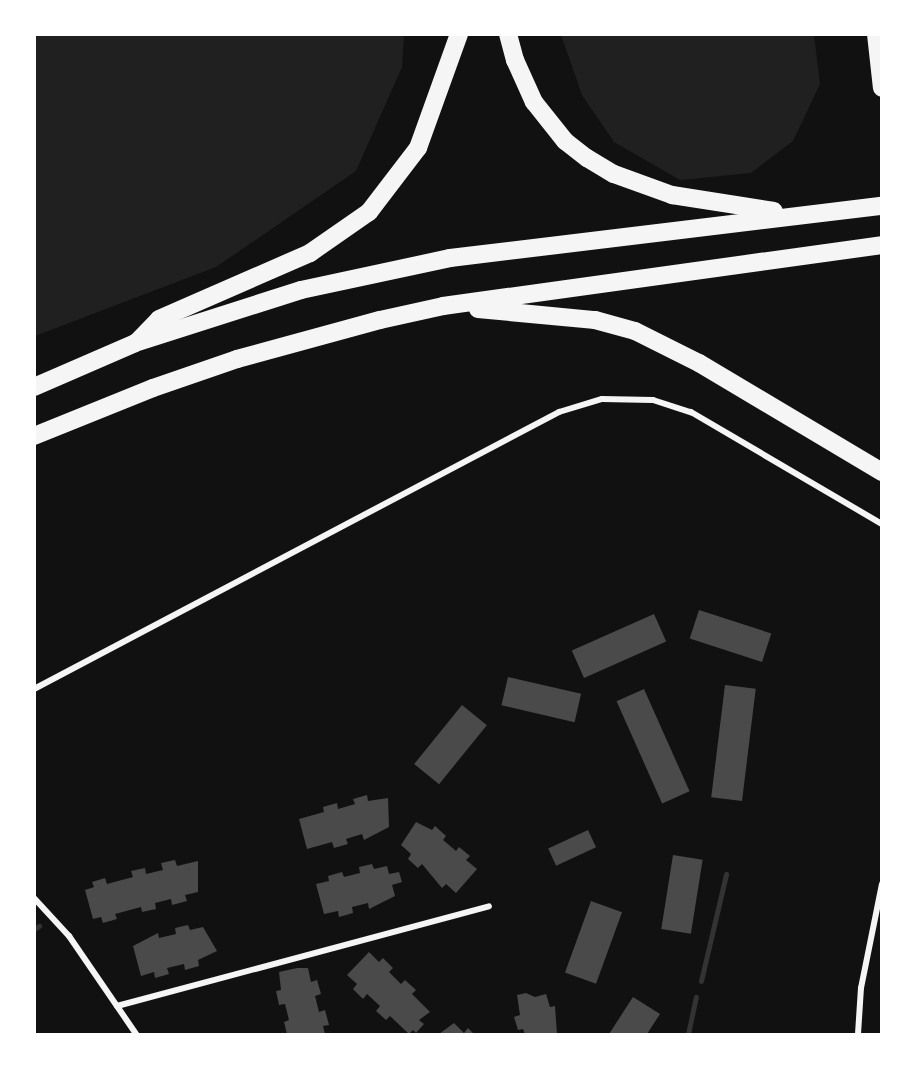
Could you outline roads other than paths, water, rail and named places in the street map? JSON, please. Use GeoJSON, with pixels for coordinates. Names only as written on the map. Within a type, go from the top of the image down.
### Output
{"type":"FeatureCollection","features":[{"type":"Feature","properties":{"kind":"highway"},"geometry":{"type":"LineString","coordinates":[[135,343],[159,319],[310,253],[369,212],[418,148],[459,34]]}},
{"type":"Feature","properties":{"kind":"highway"},"geometry":{"type":"LineString","coordinates":[[508,34],[515,60],[534,102],[565,141],[586,158],[614,174],[672,195],[810,213]]}},
{"type":"Feature","properties":{"kind":"highway"},"geometry":{"type":"LineString","coordinates":[[876,34],[882,88]]}},
{"type":"Feature","properties":{"kind":"highway"},"geometry":{"type":"LineString","coordinates":[[34,387],[135,343],[301,290],[450,258],[882,206]]}},
{"type":"Feature","properties":{"kind":"highway"},"geometry":{"type":"LineString","coordinates":[[34,436],[153,388],[237,359],[443,306],[882,245]]}},
{"type":"Feature","properties":{"kind":"highway"},"geometry":{"type":"LineString","coordinates":[[443,306],[551,314],[635,331],[699,363],[882,472]]}},
{"type":"Feature","properties":{"kind":"street"},"geometry":{"type":"LineString","coordinates":[[34,689],[559,412],[602,399],[653,400],[691,412],[882,524]]}},
{"type":"Feature","properties":{"kind":"street"},"geometry":{"type":"LineString","coordinates":[[858,1035],[861,988],[882,884]]}},
{"type":"Feature","properties":{"kind":"street"},"geometry":{"type":"LineString","coordinates":[[34,898],[69,936],[136,1035]]}},
{"type":"Feature","properties":{"kind":"street"},"geometry":{"type":"LineString","coordinates":[[117,1006],[489,906]]}},
{"type":"Feature","properties":{"kind":"waterway"},"geometry":{"type":"LineString","coordinates":[[701,981],[726,874]]}},
{"type":"Feature","properties":{"kind":"waterway"},"geometry":{"type":"LineString","coordinates":[[34,929],[39,926]]}},
{"type":"Feature","properties":{"kind":"waterway"},"geometry":{"type":"LineString","coordinates":[[688,1034],[696,997]]}}]}
